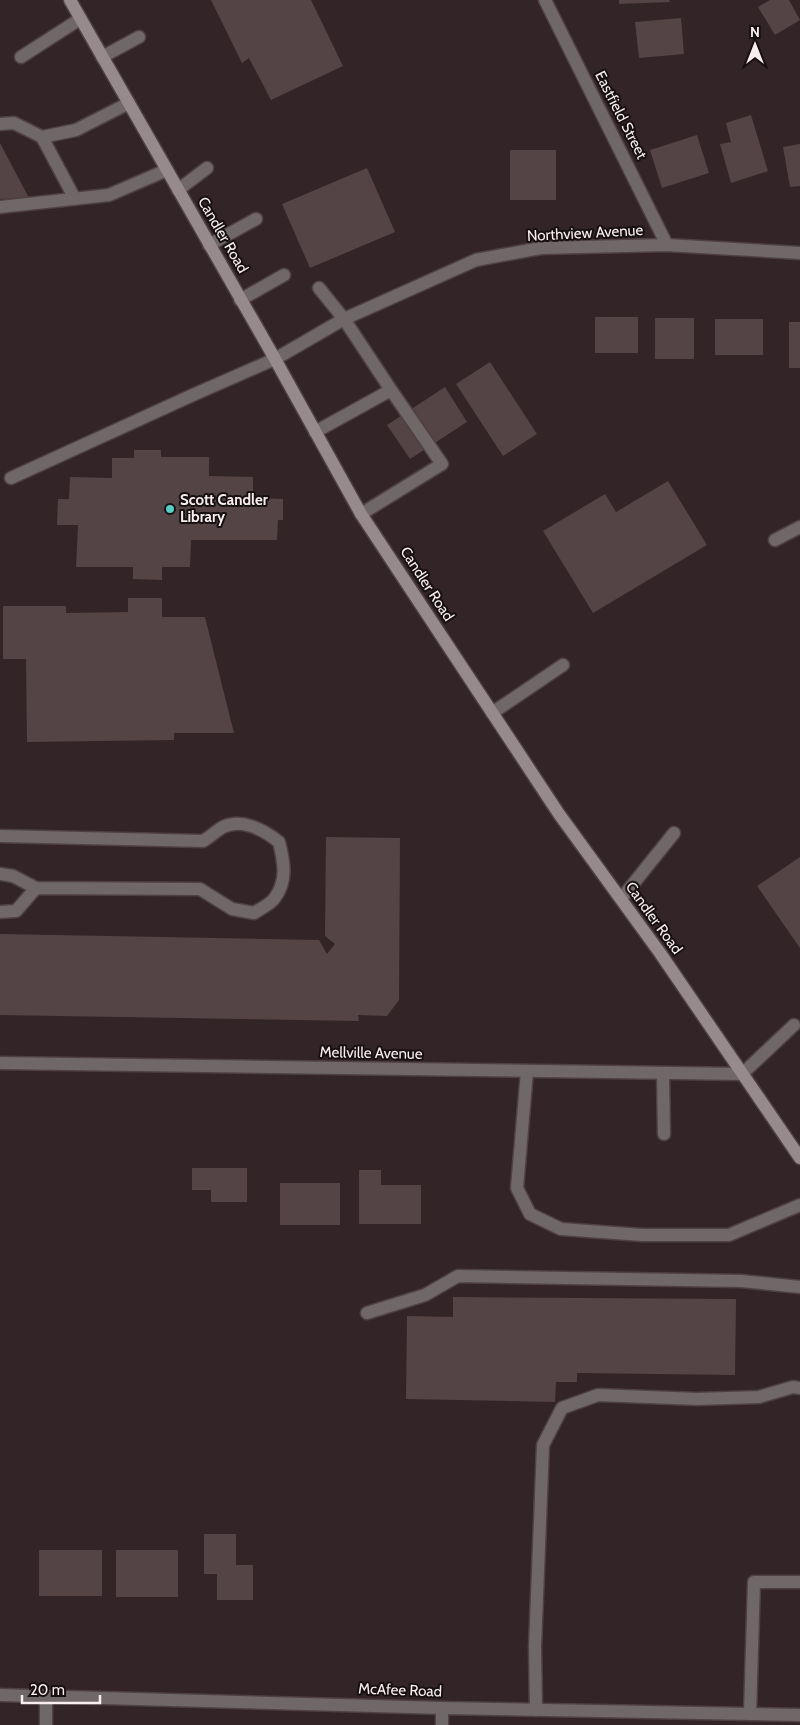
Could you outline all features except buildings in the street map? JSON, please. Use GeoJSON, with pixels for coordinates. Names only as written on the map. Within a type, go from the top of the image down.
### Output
{"type":"FeatureCollection","features":[{"type":"Feature","properties":{"kind":"main road","name":"Candler Road"},"geometry":{"type":"LineString","coordinates":[[70,0],[275,359],[361,514],[559,814],[660,953],[800,1158]]}},
{"type":"Feature","properties":{"kind":"street","name":"Eastfield Street"},"geometry":{"type":"LineString","coordinates":[[545,0],[667,246]]}},
{"type":"Feature","properties":{"kind":"street"},"geometry":{"type":"LineString","coordinates":[[21,57],[80,19]]}},
{"type":"Feature","properties":{"kind":"street"},"geometry":{"type":"LineString","coordinates":[[102,57],[139,37]]}},
{"type":"Feature","properties":{"kind":"street"},"geometry":{"type":"LineString","coordinates":[[0,124],[14,123],[42,136],[76,130],[129,103]]}},
{"type":"Feature","properties":{"kind":"street"},"geometry":{"type":"LineString","coordinates":[[42,136],[75,198]]}},
{"type":"Feature","properties":{"kind":"street"},"geometry":{"type":"LineString","coordinates":[[178,190],[207,168]]}},
{"type":"Feature","properties":{"kind":"street"},"geometry":{"type":"LineString","coordinates":[[0,207],[108,195],[167,170]]}},
{"type":"Feature","properties":{"kind":"street"},"geometry":{"type":"LineString","coordinates":[[209,245],[256,219]]}},
{"type":"Feature","properties":{"kind":"street","name":"Northview Avenue"},"geometry":{"type":"LineString","coordinates":[[11,478],[275,359],[344,319],[476,260],[542,248],[667,246],[800,253]]}},
{"type":"Feature","properties":{"kind":"street"},"geometry":{"type":"LineString","coordinates":[[240,300],[284,275]]}},
{"type":"Feature","properties":{"kind":"street"},"geometry":{"type":"LineString","coordinates":[[319,288],[344,319],[442,464],[361,514]]}},
{"type":"Feature","properties":{"kind":"street"},"geometry":{"type":"LineString","coordinates":[[315,432],[391,390]]}},
{"type":"Feature","properties":{"kind":"street"},"geometry":{"type":"LineString","coordinates":[[774,540],[800,527]]}},
{"type":"Feature","properties":{"kind":"street"},"geometry":{"type":"LineString","coordinates":[[492,713],[563,665]]}},
{"type":"Feature","properties":{"kind":"street"},"geometry":{"type":"LineString","coordinates":[[0,836],[204,841],[225,826],[242,824],[266,832],[279,842],[283,861],[284,882],[273,900],[254,913],[232,909],[200,889],[36,888],[13,876],[0,874]]}},
{"type":"Feature","properties":{"kind":"street"},"geometry":{"type":"LineString","coordinates":[[621,899],[674,832]]}},
{"type":"Feature","properties":{"kind":"street"},"geometry":{"type":"LineString","coordinates":[[0,912],[16,911],[36,888]]}},
{"type":"Feature","properties":{"kind":"street"},"geometry":{"type":"LineString","coordinates":[[742,1074],[794,1025]]}},
{"type":"Feature","properties":{"kind":"street","name":"Mellville Avenue"},"geometry":{"type":"LineString","coordinates":[[0,1063],[742,1074]]}},
{"type":"Feature","properties":{"kind":"street"},"geometry":{"type":"LineString","coordinates":[[527,1071],[517,1188],[530,1214],[561,1228],[642,1235],[729,1235],[800,1205]]}},
{"type":"Feature","properties":{"kind":"street"},"geometry":{"type":"LineString","coordinates":[[663,1074],[664,1134]]}},
{"type":"Feature","properties":{"kind":"street"},"geometry":{"type":"LineString","coordinates":[[367,1313],[425,1295],[458,1276],[741,1281],[800,1287]]}},
{"type":"Feature","properties":{"kind":"street"},"geometry":{"type":"LineString","coordinates":[[536,1710],[535,1647],[543,1445],[562,1408],[598,1395],[697,1399],[759,1397],[793,1387],[800,1388]]}},
{"type":"Feature","properties":{"kind":"street"},"geometry":{"type":"LineString","coordinates":[[750,1714],[754,1582],[800,1582]]}},
{"type":"Feature","properties":{"kind":"street","name":"McAfee Road"},"geometry":{"type":"LineString","coordinates":[[0,1695],[442,1708],[800,1715]]}},
{"type":"Feature","properties":{"kind":"street"},"geometry":{"type":"LineString","coordinates":[[46,1696],[46,1725]]}},
{"type":"Feature","properties":{"kind":"street"},"geometry":{"type":"LineString","coordinates":[[442,1708],[442,1725]]}},
{"type":"Feature","properties":{"kind":"place","name":"Scott Candler Library"},"geometry":{"type":"Point","coordinates":[170,509]}}]}
